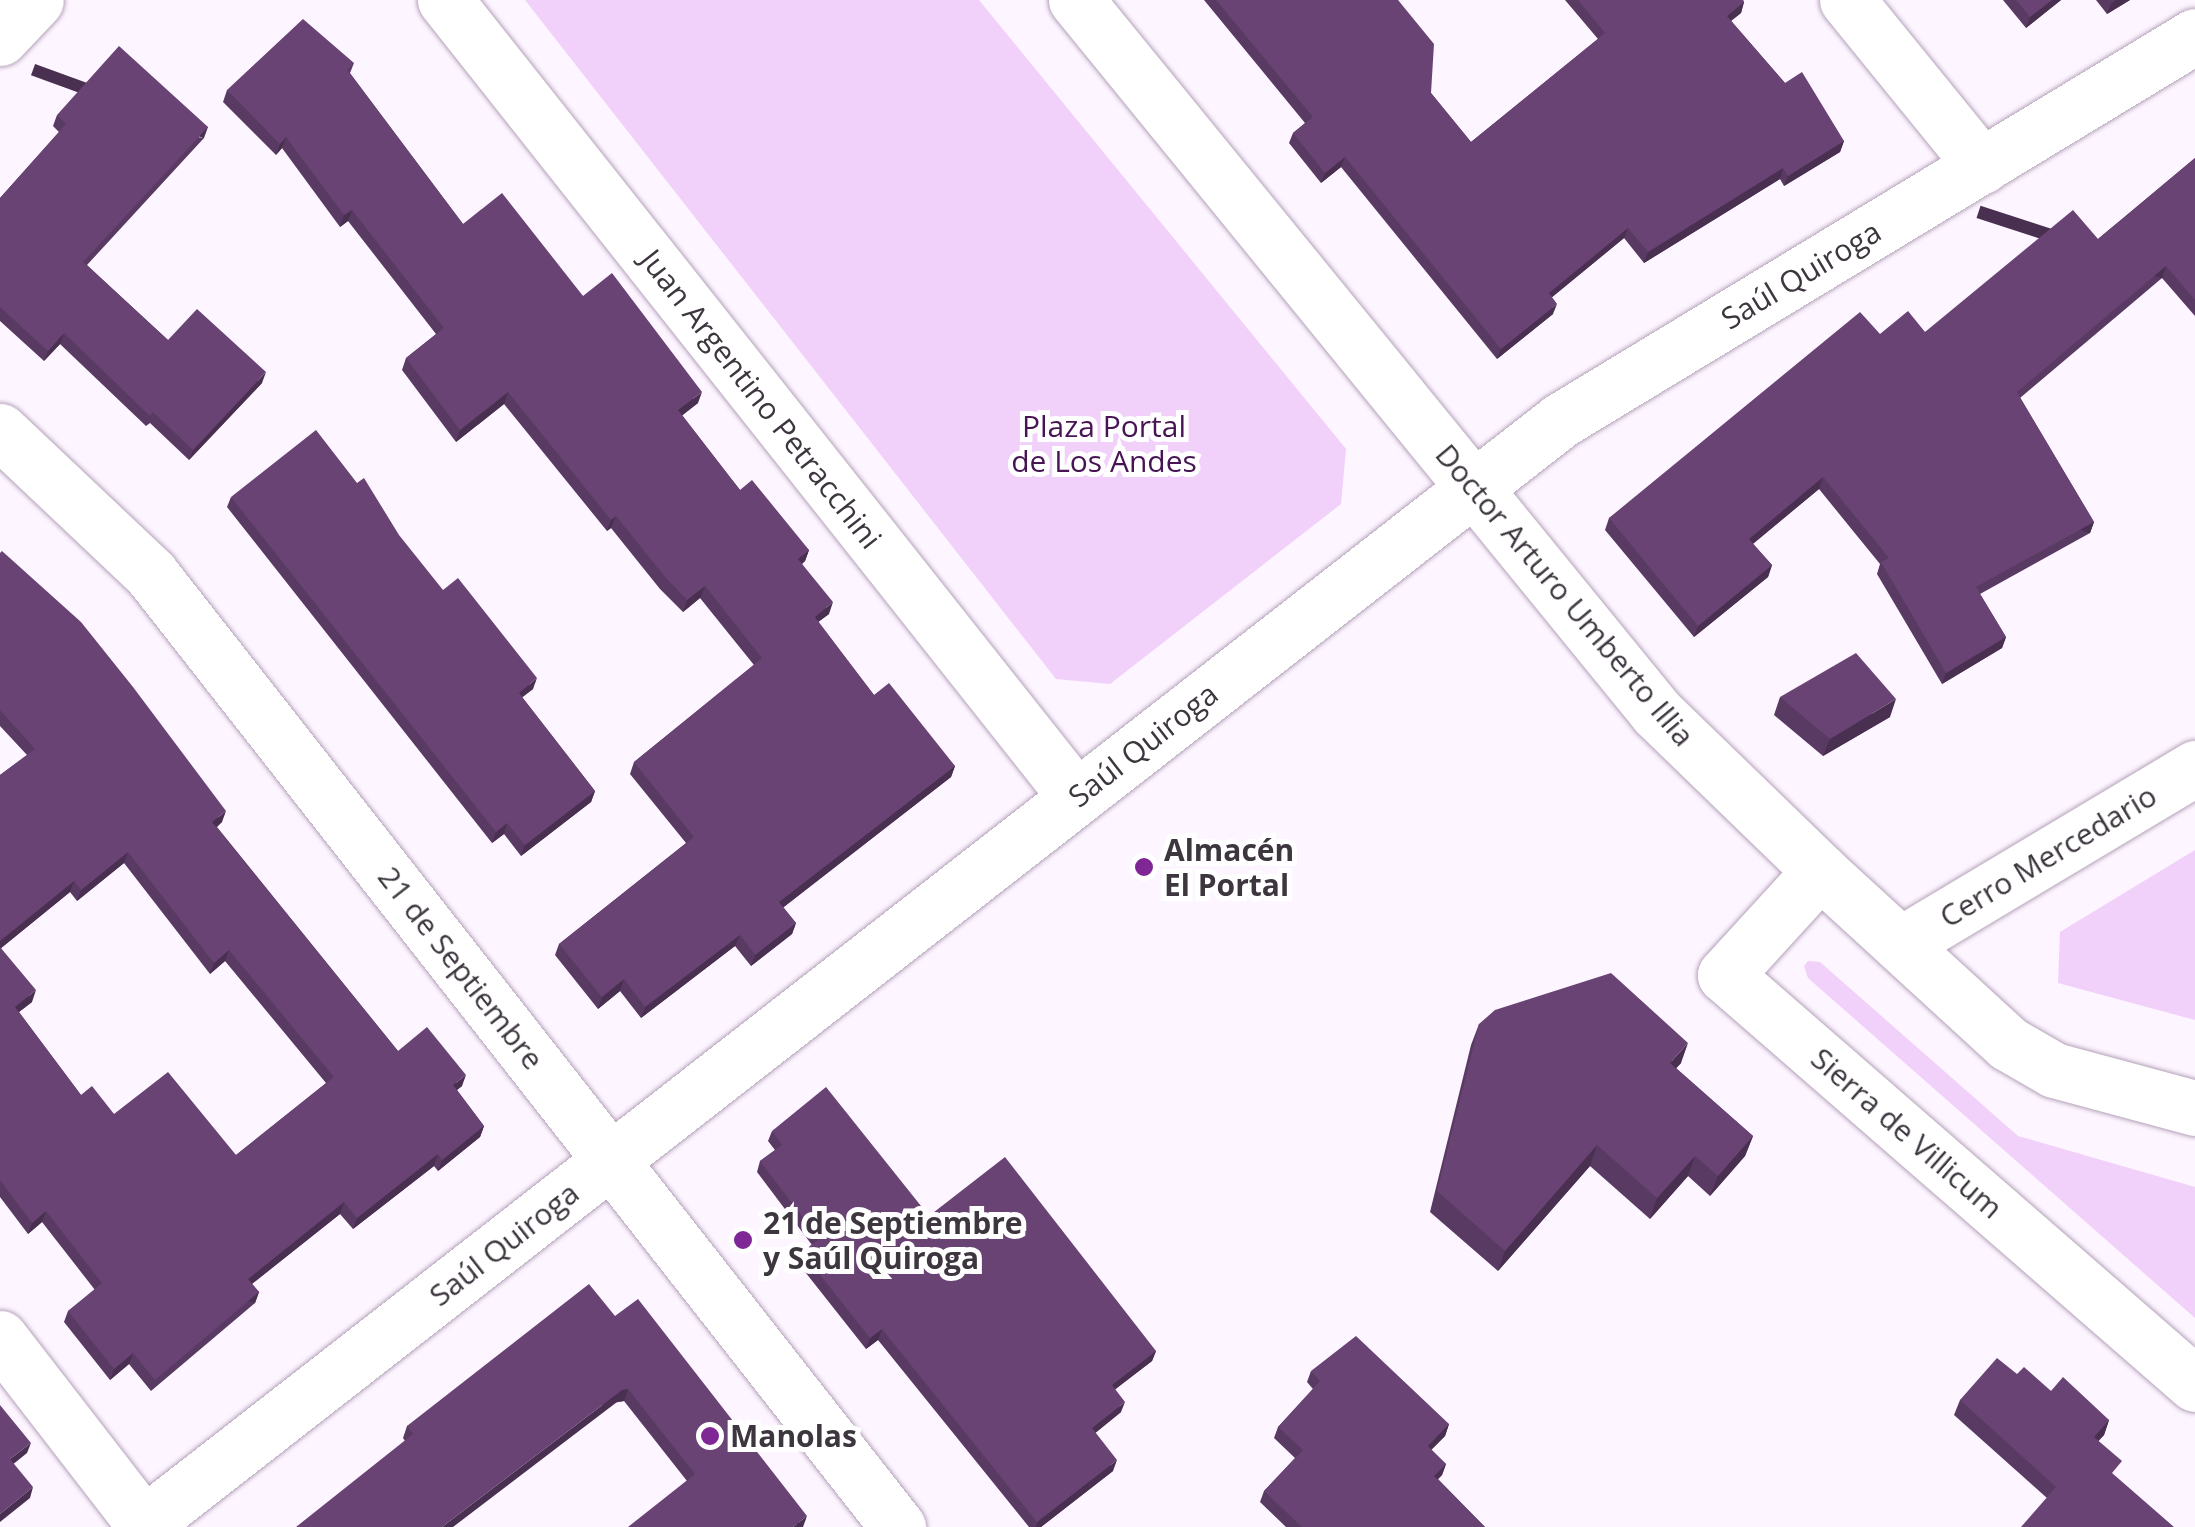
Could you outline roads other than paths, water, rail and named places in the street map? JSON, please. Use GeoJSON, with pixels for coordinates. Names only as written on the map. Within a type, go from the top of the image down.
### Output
{"type":"FeatureCollection","features":[{"type":"Feature","properties":{"kind":"street"},"geometry":{"type":"LineString","coordinates":[[0,38],[36,0]]}},
{"type":"Feature","properties":{"kind":"street","name":"Juan Argentino Petracchini"},"geometry":{"type":"LineString","coordinates":[[445,0],[1076,797]]}},
{"type":"Feature","properties":{"kind":"street","name":"Doctor Arturo Umberto Illia"},"geometry":{"type":"LineString","coordinates":[[1076,0],[1657,713],[1820,871],[2009,1044],[2054,1070],[2195,1108]]}},
{"type":"Feature","properties":{"kind":"street"},"geometry":{"type":"LineString","coordinates":[[1847,0],[1982,166]]}},
{"type":"Feature","properties":{"kind":"street","name":"Saúl Quiroga"},"geometry":{"type":"LineString","coordinates":[[143,1526],[1560,420],[2195,36]]}},
{"type":"Feature","properties":{"kind":"street","name":"21 de Septiembre"},"geometry":{"type":"LineString","coordinates":[[0,431],[151,574],[898,1527]]}},
{"type":"Feature","properties":{"kind":"street","name":"Cerro Mercedario"},"geometry":{"type":"LineString","coordinates":[[1900,944],[2195,768]]}},
{"type":"Feature","properties":{"kind":"street","name":"Sierra de Villicum"},"geometry":{"type":"LineString","coordinates":[[1820,871],[1725,975],[2195,1384]]}},
{"type":"Feature","properties":{"kind":"street"},"geometry":{"type":"LineString","coordinates":[[0,1338],[143,1526]]}},
{"type":"Feature","properties":{"kind":"place","name":"Almacén El Portal"},"geometry":{"type":"Point","coordinates":[1144,867]}},
{"type":"Feature","properties":{"kind":"place","name":"21 de Septiembre y Saúl Quiroga"},"geometry":{"type":"Point","coordinates":[743,1240]}},
{"type":"Feature","properties":{"kind":"place","name":"Manolas"},"geometry":{"type":"Point","coordinates":[710,1436]}},
{"type":"Feature","properties":{"kind":"park label","name":"Plaza Portal de Los Andes"},"geometry":{"type":"Point","coordinates":[1104,443]}}]}
